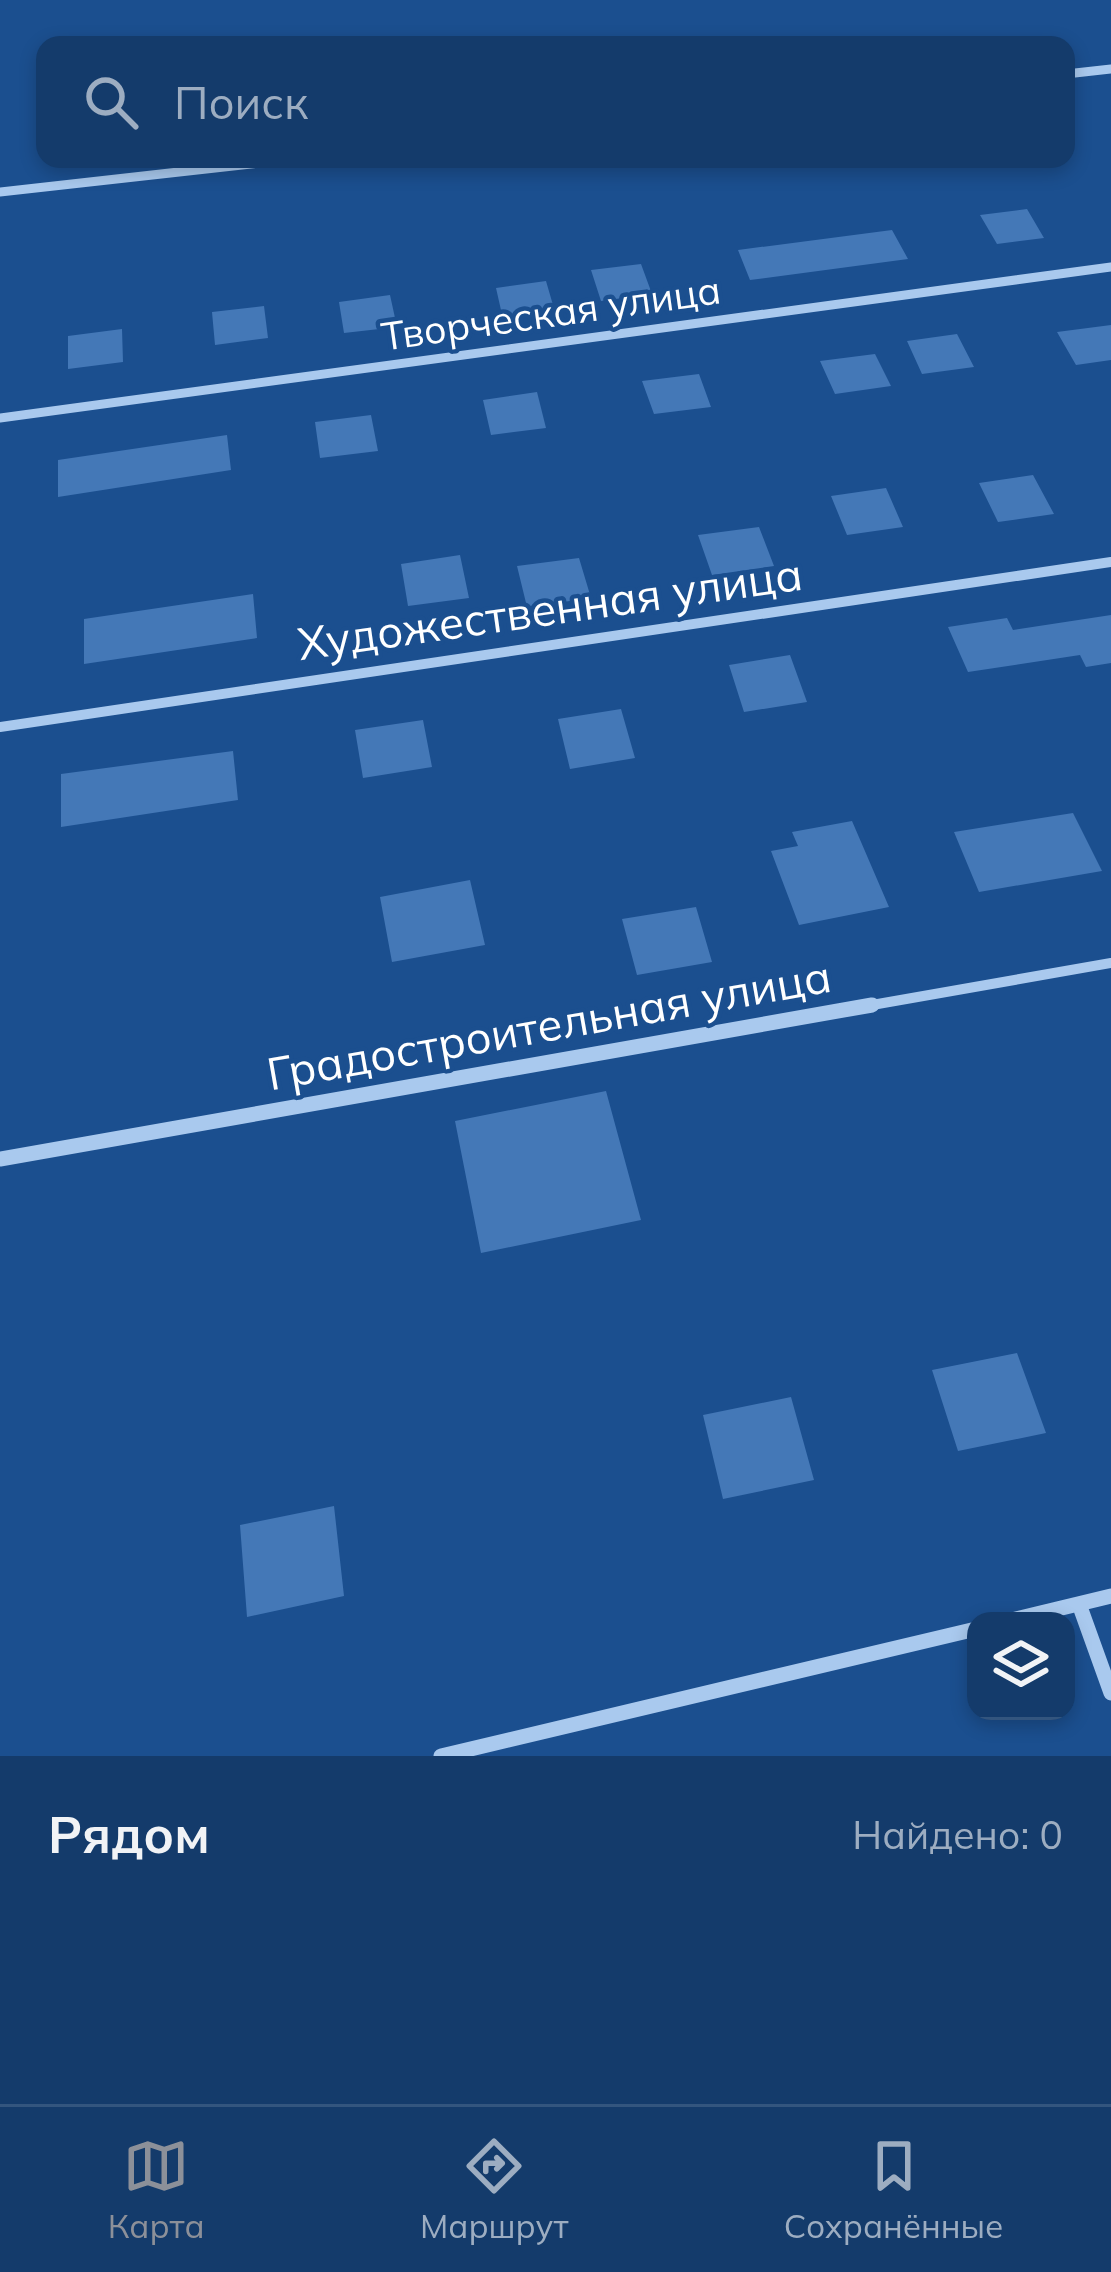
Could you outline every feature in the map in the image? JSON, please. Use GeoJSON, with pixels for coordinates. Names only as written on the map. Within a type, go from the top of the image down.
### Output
{"type":"FeatureCollection","features":[{"type":"Feature","properties":{"kind":"street"},"geometry":{"type":"LineString","coordinates":[[1075,73],[1111,69]]}},
{"type":"Feature","properties":{"kind":"street"},"geometry":{"type":"LineString","coordinates":[[0,192],[215,168]]}},
{"type":"Feature","properties":{"kind":"street","name":"Творческая улица"},"geometry":{"type":"LineString","coordinates":[[0,418],[1111,267]]}},
{"type":"Feature","properties":{"kind":"street","name":"Художественная улица"},"geometry":{"type":"LineString","coordinates":[[0,727],[1111,562]]}},
{"type":"Feature","properties":{"kind":"street","name":"Градостроительная улица"},"geometry":{"type":"LineString","coordinates":[[0,1159],[1111,962]]}},
{"type":"Feature","properties":{"kind":"street"},"geometry":{"type":"LineString","coordinates":[[1046,1612],[1111,1596]]}},
{"type":"Feature","properties":{"kind":"street"},"geometry":{"type":"LineString","coordinates":[[1079,1604],[1111,1693]]}},
{"type":"Feature","properties":{"kind":"street"},"geometry":{"type":"LineString","coordinates":[[441,1756],[967,1631]]}},
{"type":"Feature","properties":{"kind":"building"},"geometry":{"type":"Polygon","coordinates":[[[1027,209],[1044,238],[997,244],[980,215],[1027,209]]]}},
{"type":"Feature","properties":{"kind":"building"},"geometry":{"type":"Polygon","coordinates":[[[892,230],[908,259],[750,280],[738,250],[892,230]]]}},
{"type":"Feature","properties":{"kind":"building"},"geometry":{"type":"Polygon","coordinates":[[[641,264],[652,294],[601,301],[591,270],[641,264]]]}},
{"type":"Feature","properties":{"kind":"building"},"geometry":{"type":"Polygon","coordinates":[[[546,281],[555,312],[503,319],[496,288],[546,281]]]}},
{"type":"Feature","properties":{"kind":"building"},"geometry":{"type":"Polygon","coordinates":[[[390,295],[397,327],[344,333],[339,302],[390,295]]]}},
{"type":"Feature","properties":{"kind":"building"},"geometry":{"type":"Polygon","coordinates":[[[264,306],[268,338],[215,345],[212,312],[264,306]]]}},
{"type":"Feature","properties":{"kind":"building"},"geometry":{"type":"Polygon","coordinates":[[[1111,325],[1111,360],[1076,365],[1057,332],[1111,325]]]}},
{"type":"Feature","properties":{"kind":"building"},"geometry":{"type":"Polygon","coordinates":[[[122,329],[123,362],[68,369],[68,336],[122,329]]]}},
{"type":"Feature","properties":{"kind":"building"},"geometry":{"type":"Polygon","coordinates":[[[957,334],[974,367],[922,374],[907,341],[957,334]]]}},
{"type":"Feature","properties":{"kind":"building"},"geometry":{"type":"Polygon","coordinates":[[[875,354],[891,386],[835,394],[820,361],[875,354]]]}},
{"type":"Feature","properties":{"kind":"building"},"geometry":{"type":"Polygon","coordinates":[[[699,374],[711,407],[654,414],[642,381],[699,374]]]}},
{"type":"Feature","properties":{"kind":"building"},"geometry":{"type":"Polygon","coordinates":[[[537,392],[546,428],[491,435],[483,400],[537,392]]]}},
{"type":"Feature","properties":{"kind":"building"},"geometry":{"type":"Polygon","coordinates":[[[371,415],[378,451],[320,458],[315,422],[371,415]]]}},
{"type":"Feature","properties":{"kind":"building"},"geometry":{"type":"Polygon","coordinates":[[[227,435],[231,470],[58,497],[58,460],[227,435]]]}},
{"type":"Feature","properties":{"kind":"building"},"geometry":{"type":"Polygon","coordinates":[[[1033,475],[1054,514],[998,522],[979,483],[1033,475]]]}},
{"type":"Feature","properties":{"kind":"building"},"geometry":{"type":"Polygon","coordinates":[[[886,488],[903,527],[847,535],[831,496],[886,488]]]}},
{"type":"Feature","properties":{"kind":"building"},"geometry":{"type":"Polygon","coordinates":[[[759,527],[774,566],[712,575],[698,535],[759,527]]]}},
{"type":"Feature","properties":{"kind":"building"},"geometry":{"type":"Polygon","coordinates":[[[460,555],[469,598],[408,606],[401,564],[460,555]]]}},
{"type":"Feature","properties":{"kind":"building"},"geometry":{"type":"Polygon","coordinates":[[[579,558],[591,598],[527,607],[517,566],[579,558]]]}},
{"type":"Feature","properties":{"kind":"building"},"geometry":{"type":"Polygon","coordinates":[[[253,594],[257,638],[84,664],[84,619],[253,594]]]}},
{"type":"Feature","properties":{"kind":"building"},"geometry":{"type":"Polygon","coordinates":[[[1111,615],[1111,663],[1086,667],[1080,655],[968,672],[948,627],[1007,618],[1013,630],[1111,615]]]}},
{"type":"Feature","properties":{"kind":"building"},"geometry":{"type":"Polygon","coordinates":[[[790,655],[807,702],[744,712],[729,665],[790,655]]]}},
{"type":"Feature","properties":{"kind":"building"},"geometry":{"type":"Polygon","coordinates":[[[621,709],[635,758],[570,769],[558,719],[621,709]]]}},
{"type":"Feature","properties":{"kind":"building"},"geometry":{"type":"Polygon","coordinates":[[[423,720],[432,767],[363,778],[355,730],[423,720]]]}},
{"type":"Feature","properties":{"kind":"building"},"geometry":{"type":"Polygon","coordinates":[[[233,751],[238,800],[61,827],[61,774],[233,751]]]}},
{"type":"Feature","properties":{"kind":"building"},"geometry":{"type":"Polygon","coordinates":[[[1073,813],[1102,871],[979,892],[954,832],[1073,813]]]}},
{"type":"Feature","properties":{"kind":"building"},"geometry":{"type":"Polygon","coordinates":[[[852,821],[889,907],[799,925],[771,851],[798,846],[792,832],[852,821]]]}},
{"type":"Feature","properties":{"kind":"building"},"geometry":{"type":"Polygon","coordinates":[[[470,880],[485,945],[392,962],[380,897],[470,880]]]}},
{"type":"Feature","properties":{"kind":"building"},"geometry":{"type":"Polygon","coordinates":[[[696,907],[712,962],[637,975],[622,919],[696,907]]]}},
{"type":"Feature","properties":{"kind":"building"},"geometry":{"type":"Polygon","coordinates":[[[606,1091],[641,1220],[481,1253],[455,1121],[606,1091]]]}},
{"type":"Feature","properties":{"kind":"building"},"geometry":{"type":"Polygon","coordinates":[[[1017,1353],[1046,1433],[958,1451],[932,1370],[1017,1353]]]}},
{"type":"Feature","properties":{"kind":"building"},"geometry":{"type":"Polygon","coordinates":[[[791,1397],[814,1480],[723,1499],[703,1415],[791,1397]]]}},
{"type":"Feature","properties":{"kind":"building"},"geometry":{"type":"Polygon","coordinates":[[[334,1506],[344,1596],[247,1617],[240,1525],[334,1506]]]}}]}
